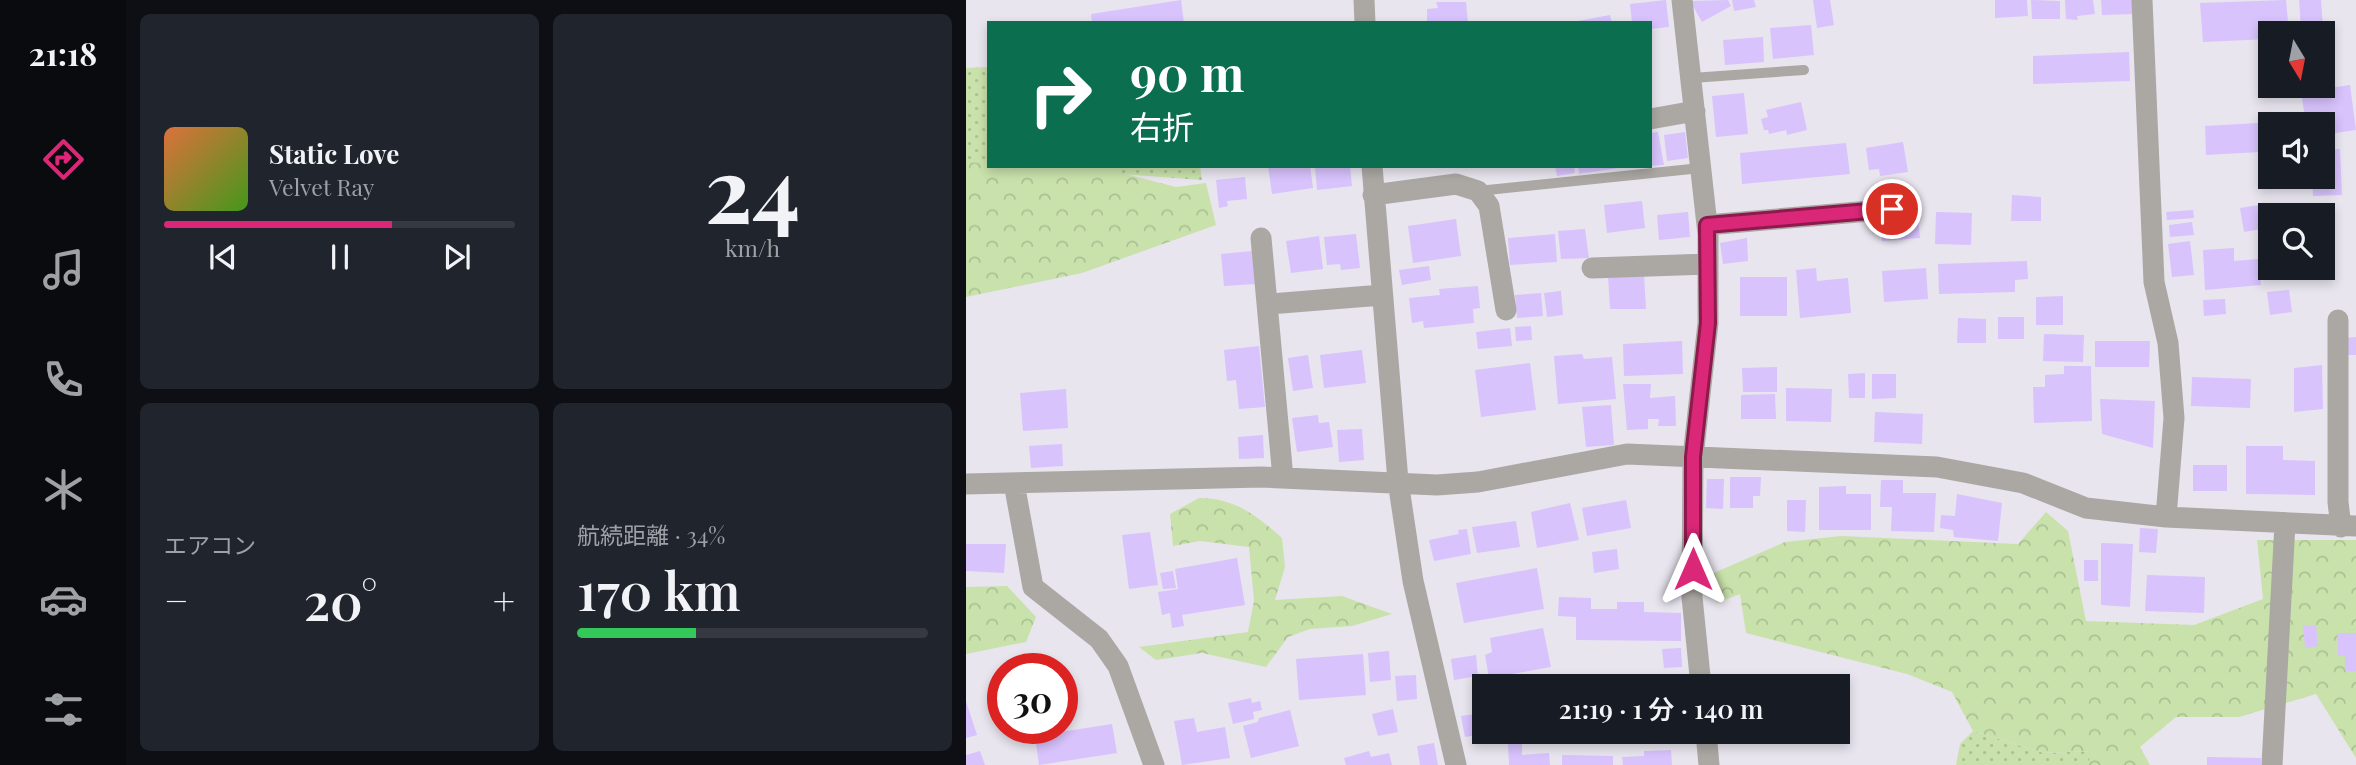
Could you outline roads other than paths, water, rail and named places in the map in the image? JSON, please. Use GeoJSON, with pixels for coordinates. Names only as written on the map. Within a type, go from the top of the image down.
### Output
{"type":"FeatureCollection","features":[{"type":"Feature","properties":{"kind":"street"},"geometry":{"type":"LineString","coordinates":[[1364,0],[1365,21]]}},
{"type":"Feature","properties":{"kind":"street"},"geometry":{"type":"LineString","coordinates":[[1682,0],[1707,225],[1708,323],[1693,457],[1692,597],[1700,674]]}},
{"type":"Feature","properties":{"kind":"street"},"geometry":{"type":"LineString","coordinates":[[2141,0],[2154,282],[2168,343],[2174,418],[2166,517]]}},
{"type":"Feature","properties":{"kind":"street"},"geometry":{"type":"LineString","coordinates":[[1652,119],[1695,111]]}},
{"type":"Feature","properties":{"kind":"street"},"geometry":{"type":"LineString","coordinates":[[1372,168],[1398,481],[1413,581],[1456,765]]}},
{"type":"Feature","properties":{"kind":"street"},"geometry":{"type":"LineString","coordinates":[[1373,195],[1456,184],[1478,191],[1489,206],[1506,310]]}},
{"type":"Feature","properties":{"kind":"street"},"geometry":{"type":"LineString","coordinates":[[1707,225],[1892,209]]}},
{"type":"Feature","properties":{"kind":"street"},"geometry":{"type":"LineString","coordinates":[[1261,239],[1283,478]]}},
{"type":"Feature","properties":{"kind":"street"},"geometry":{"type":"LineString","coordinates":[[1592,268],[1708,264]]}},
{"type":"Feature","properties":{"kind":"street"},"geometry":{"type":"LineString","coordinates":[[1269,304],[1382,295]]}},
{"type":"Feature","properties":{"kind":"street"},"geometry":{"type":"LineString","coordinates":[[966,484],[1283,478],[1398,481],[1437,485],[1478,482],[1627,454],[1937,467],[2023,483],[2086,508],[2166,517],[2349,526],[2338,502],[2338,320]]}},
{"type":"Feature","properties":{"kind":"street"},"geometry":{"type":"LineString","coordinates":[[1014,483],[1033,587],[1100,639],[1118,666],[1154,765]]}},
{"type":"Feature","properties":{"kind":"street"},"geometry":{"type":"LineString","coordinates":[[2272,765],[2285,523]]}},
{"type":"Feature","properties":{"kind":"street"},"geometry":{"type":"LineString","coordinates":[[1707,744],[1709,765]]}},
{"type":"Feature","properties":{"kind":"lane"},"geometry":{"type":"LineString","coordinates":[[1692,78],[1804,70]]}},
{"type":"Feature","properties":{"kind":"lane"},"geometry":{"type":"LineString","coordinates":[[1478,191],[1701,168]]}}]}
